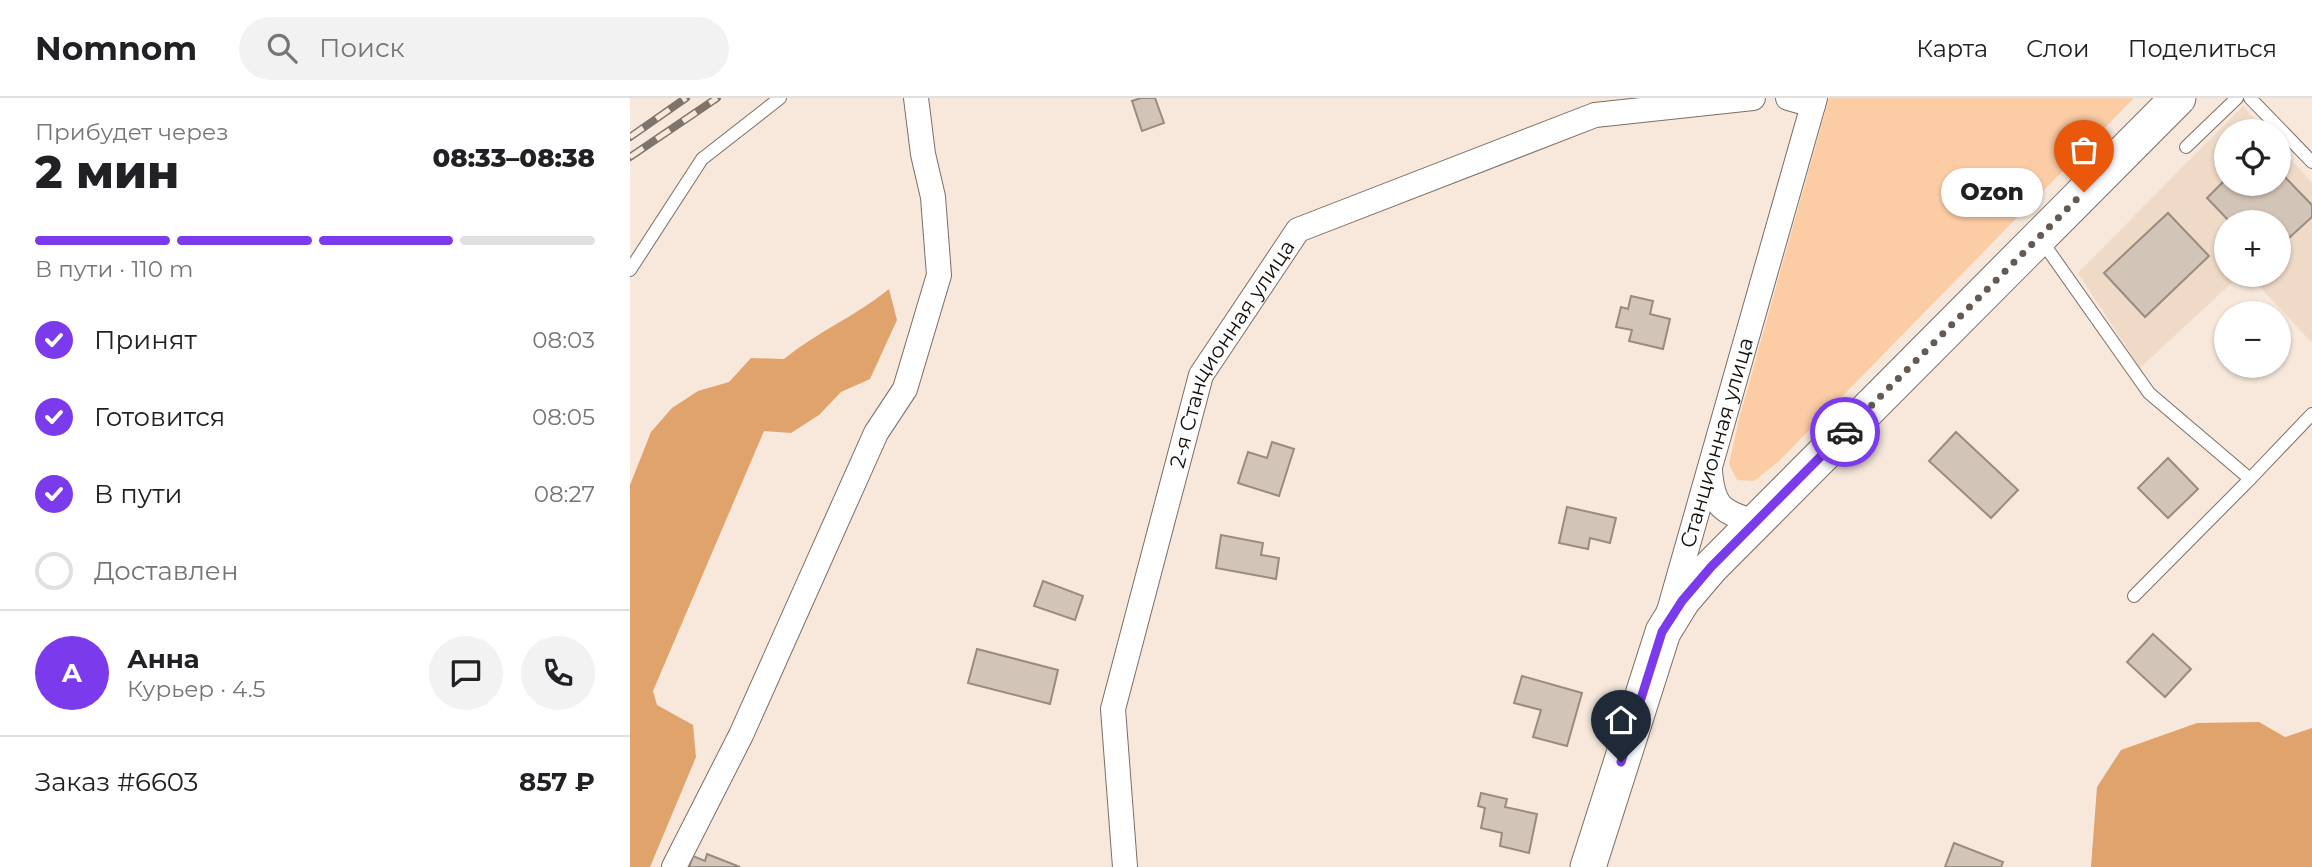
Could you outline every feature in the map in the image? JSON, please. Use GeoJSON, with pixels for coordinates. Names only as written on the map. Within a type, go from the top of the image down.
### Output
{"type":"FeatureCollection","features":[{"type":"Feature","properties":{"kind":"main road"},"geometry":{"type":"LineString","coordinates":[[1662,632],[1682,601],[1711,567],[2178,98]]}},
{"type":"Feature","properties":{"kind":"main road","name":"Станционная улица"},"geometry":{"type":"LineString","coordinates":[[1588,867],[1662,632]]}},
{"type":"Feature","properties":{"kind":"street"},"geometry":{"type":"LineString","coordinates":[[674,867],[741,735],[876,433],[905,389],[939,275],[933,197],[923,154],[916,98]]}},
{"type":"Feature","properties":{"kind":"street","name":"2-я Станционная улица"},"geometry":{"type":"LineString","coordinates":[[1125,867],[1113,709],[1201,375],[1298,230],[1595,115],[1753,98]]}},
{"type":"Feature","properties":{"kind":"street"},"geometry":{"type":"LineString","coordinates":[[1788,98],[1814,101]]}},
{"type":"Feature","properties":{"kind":"street","name":"Станционная улица"},"geometry":{"type":"LineString","coordinates":[[1662,632],[1814,101]]}},
{"type":"Feature","properties":{"kind":"street"},"geometry":{"type":"LineString","coordinates":[[1710,467],[1712,495],[1729,514],[1755,522]]}},
{"type":"Feature","properties":{"kind":"lane"},"geometry":{"type":"LineString","coordinates":[[630,271],[702,159],[780,98]]}},
{"type":"Feature","properties":{"kind":"lane"},"geometry":{"type":"LineString","coordinates":[[2186,147],[2237,98]]}},
{"type":"Feature","properties":{"kind":"lane"},"geometry":{"type":"LineString","coordinates":[[2250,98],[2312,162]]}},
{"type":"Feature","properties":{"kind":"lane"},"geometry":{"type":"LineString","coordinates":[[2039,237],[2149,393],[2250,478]]}},
{"type":"Feature","properties":{"kind":"lane"},"geometry":{"type":"LineString","coordinates":[[2134,596],[2312,414]]}},
{"type":"Feature","properties":{"kind":"shaded area"},"geometry":{"type":"Polygon","coordinates":[[[1829,98],[2134,98],[1778,462],[1754,481],[1737,480],[1729,464],[1739,419],[1829,98]]]}},
{"type":"Feature","properties":{"kind":"shaded area"},"geometry":{"type":"Polygon","coordinates":[[[2243,106],[2254,119],[2230,119],[2243,106]]]}},
{"type":"Feature","properties":{"kind":"shaded area"},"geometry":{"type":"Polygon","coordinates":[[[2214,135],[2214,196],[2291,196],[2291,159],[2312,183],[2312,343],[2291,320],[2291,301],[2273,301],[2260,287],[2291,287],[2291,210],[2214,210],[2214,287],[2227,287],[2140,368],[2078,273],[2214,135]]]}},
{"type":"Feature","properties":{"kind":"shaded area"},"geometry":{"type":"Polygon","coordinates":[[[889,289],[897,320],[870,379],[841,392],[819,415],[791,433],[764,431],[653,691],[657,705],[693,725],[696,757],[650,867],[630,867],[630,485],[651,432],[672,408],[698,391],[729,382],[751,358],[784,359],[889,289]]]}},
{"type":"Feature","properties":{"kind":"shaded area"},"geometry":{"type":"Polygon","coordinates":[[[2259,722],[2285,737],[2312,728],[2312,867],[2091,867],[2097,787],[2121,750],[2197,723],[2259,722]]]}},
{"type":"Feature","properties":{"kind":"building"},"geometry":{"type":"Polygon","coordinates":[[[1155,98],[1164,123],[1142,131],[1132,101],[1155,98]]]}},
{"type":"Feature","properties":{"kind":"building"},"geometry":{"type":"Polygon","coordinates":[[[2291,183],[2312,205],[2312,217],[2291,236],[2291,210],[2218,210],[2207,198],[2214,191],[2214,196],[2291,196],[2291,183]]]}},
{"type":"Feature","properties":{"kind":"building"},"geometry":{"type":"Polygon","coordinates":[[[2168,213],[2209,256],[2145,317],[2104,273],[2168,213]]]}},
{"type":"Feature","properties":{"kind":"building"},"geometry":{"type":"Polygon","coordinates":[[[1631,296],[1653,301],[1650,314],[1670,319],[1663,349],[1629,341],[1632,330],[1616,327],[1621,307],[1628,309],[1631,296]]]}},
{"type":"Feature","properties":{"kind":"building"},"geometry":{"type":"Polygon","coordinates":[[[1956,432],[2018,490],[1991,518],[1929,461],[1956,432]]]}},
{"type":"Feature","properties":{"kind":"building"},"geometry":{"type":"Polygon","coordinates":[[[1272,442],[1294,449],[1279,496],[1238,483],[1248,452],[1267,458],[1272,442]]]}},
{"type":"Feature","properties":{"kind":"building"},"geometry":{"type":"Polygon","coordinates":[[[2168,458],[2198,489],[2168,518],[2138,488],[2168,458]]]}},
{"type":"Feature","properties":{"kind":"building"},"geometry":{"type":"Polygon","coordinates":[[[1567,507],[1616,518],[1610,543],[1590,538],[1588,549],[1559,543],[1567,507]]]}},
{"type":"Feature","properties":{"kind":"building"},"geometry":{"type":"Polygon","coordinates":[[[1221,535],[1263,543],[1261,555],[1279,558],[1276,579],[1216,568],[1221,535]]]}},
{"type":"Feature","properties":{"kind":"building"},"geometry":{"type":"Polygon","coordinates":[[[1043,581],[1083,596],[1075,620],[1034,606],[1043,581]]]}},
{"type":"Feature","properties":{"kind":"building"},"geometry":{"type":"Polygon","coordinates":[[[2153,634],[2191,669],[2165,697],[2127,662],[2153,634]]]}},
{"type":"Feature","properties":{"kind":"building"},"geometry":{"type":"Polygon","coordinates":[[[977,649],[1058,670],[1050,704],[968,683],[977,649]]]}},
{"type":"Feature","properties":{"kind":"building"},"geometry":{"type":"Polygon","coordinates":[[[1522,676],[1582,693],[1567,746],[1533,737],[1541,710],[1514,703],[1522,676]]]}},
{"type":"Feature","properties":{"kind":"building"},"geometry":{"type":"Polygon","coordinates":[[[1481,793],[1507,799],[1505,807],[1537,814],[1529,853],[1500,846],[1502,833],[1481,828],[1485,808],[1478,806],[1481,793]]]}},
{"type":"Feature","properties":{"kind":"building"},"geometry":{"type":"Polygon","coordinates":[[[1954,843],[2003,862],[2001,867],[1945,867],[1954,843]]]}},
{"type":"Feature","properties":{"kind":"building"},"geometry":{"type":"Polygon","coordinates":[[[707,854],[740,867],[689,867],[693,856],[705,861],[707,854]]]}},
{"type":"Feature","properties":{"kind":"railway"},"geometry":{"type":"LineString","coordinates":[[630,137],[686,98]]}},
{"type":"Feature","properties":{"kind":"railway"},"geometry":{"type":"LineString","coordinates":[[630,157],[717,98]]}},
{"type":"Feature","properties":{"kind":"way so far"},"geometry":{"type":"LineString","coordinates":[[1845,432],[2084,192]]}},
{"type":"Feature","properties":{"kind":"place","name":"Ozon"},"geometry":{"type":"Point","coordinates":[2084,192]}},
{"type":"Feature","properties":{"kind":"route"},"geometry":{"type":"LineString","coordinates":[[1621,762],[1662,632],[1682,601],[1711,567],[1845,432]]}}]}
